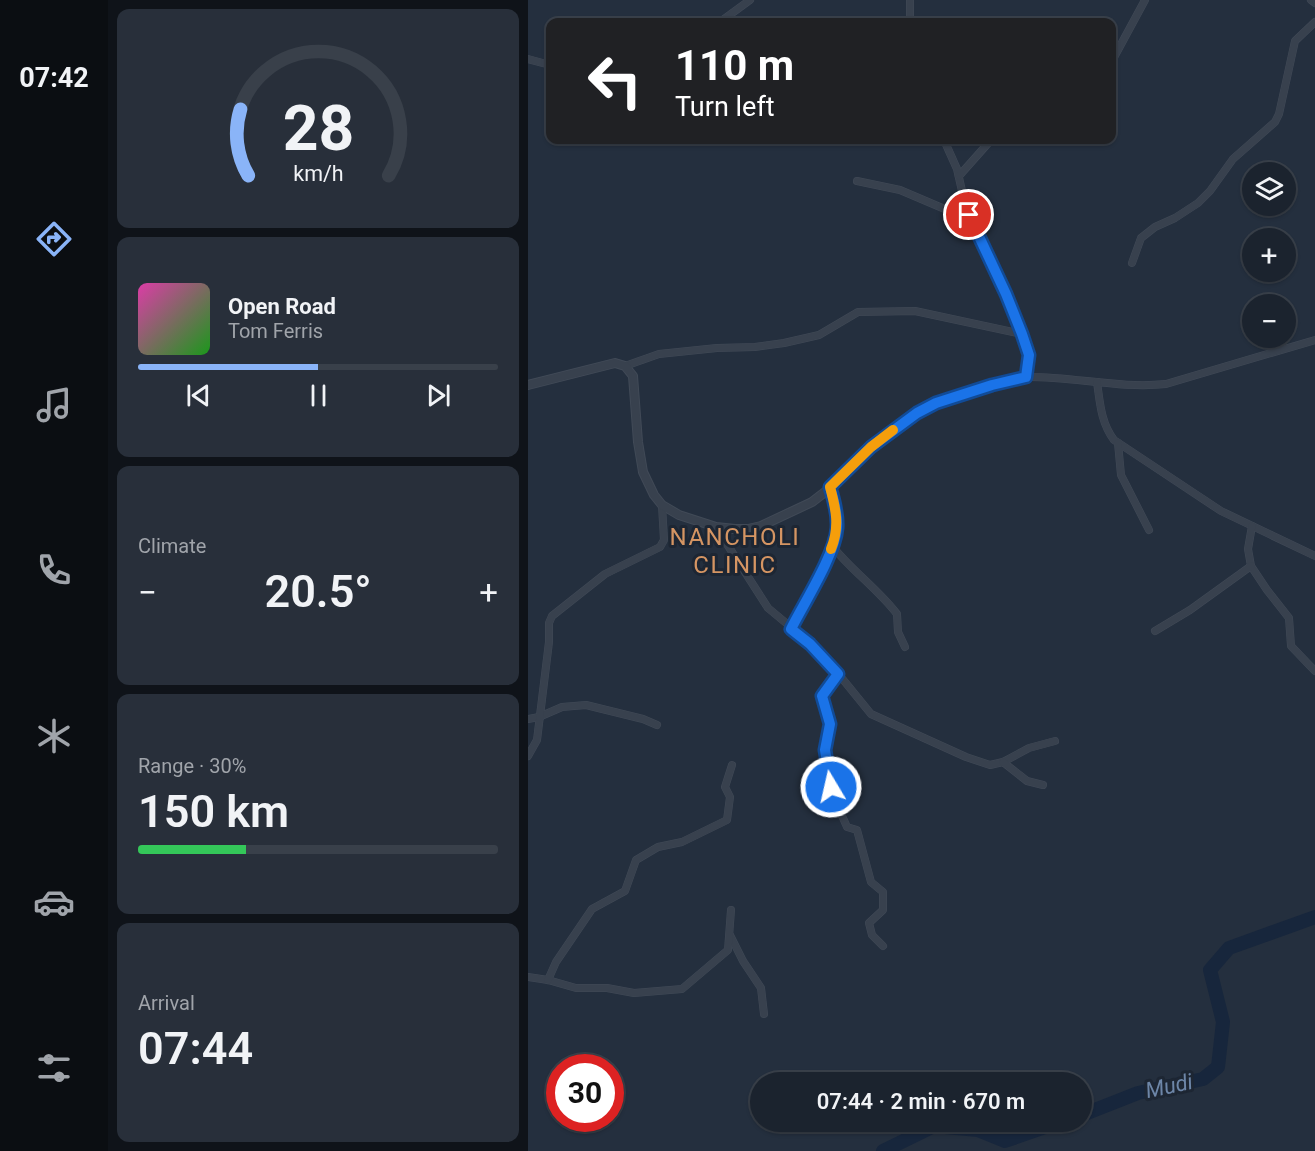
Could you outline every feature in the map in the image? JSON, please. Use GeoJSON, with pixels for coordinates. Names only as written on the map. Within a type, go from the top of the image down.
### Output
{"type":"FeatureCollection","features":[{"type":"Feature","properties":{"kind":"street"},"geometry":{"type":"LineString","coordinates":[[725,18],[750,0]]}},
{"type":"Feature","properties":{"kind":"street"},"geometry":{"type":"LineString","coordinates":[[910,0],[910,18]]}},
{"type":"Feature","properties":{"kind":"street"},"geometry":{"type":"LineString","coordinates":[[1116,53],[1145,0]]}},
{"type":"Feature","properties":{"kind":"street"},"geometry":{"type":"LineString","coordinates":[[1311,0],[1315,3]]}},
{"type":"Feature","properties":{"kind":"street"},"geometry":{"type":"LineString","coordinates":[[1131,263],[1141,238],[1198,203],[1210,191],[1233,159],[1275,122],[1279,114],[1295,41],[1315,22]]}},
{"type":"Feature","properties":{"kind":"street"},"geometry":{"type":"LineString","coordinates":[[528,60],[546,64]]}},
{"type":"Feature","properties":{"kind":"street"},"geometry":{"type":"LineString","coordinates":[[946,144],[959,176],[964,204],[1022,334],[1029,355],[1026,377]]}},
{"type":"Feature","properties":{"kind":"street"},"geometry":{"type":"LineString","coordinates":[[959,176],[987,144]]}},
{"type":"Feature","properties":{"kind":"street"},"geometry":{"type":"LineString","coordinates":[[857,181],[900,190],[947,210],[964,204]]}},
{"type":"Feature","properties":{"kind":"street"},"geometry":{"type":"LineString","coordinates":[[625,366],[659,354],[755,347],[807,338],[826,333],[858,312],[915,311],[1022,334]]}},
{"type":"Feature","properties":{"kind":"street"},"geometry":{"type":"LineString","coordinates":[[528,385],[615,363],[625,366],[633,376],[638,442],[643,472],[654,495],[662,505],[679,515],[716,527],[748,529],[761,526],[812,502],[871,447],[917,413],[936,403],[1026,377],[1064,377],[1097,382],[1166,384],[1315,340]]}},
{"type":"Feature","properties":{"kind":"street"},"geometry":{"type":"LineString","coordinates":[[1097,382],[1107,431],[1118,443],[1221,511],[1315,556]]}},
{"type":"Feature","properties":{"kind":"street"},"geometry":{"type":"LineString","coordinates":[[1118,443],[1118,460],[1122,475],[1149,531]]}},
{"type":"Feature","properties":{"kind":"street"},"geometry":{"type":"LineString","coordinates":[[791,629],[832,546],[837,526],[836,510],[830,487]]}},
{"type":"Feature","properties":{"kind":"street"},"geometry":{"type":"LineString","coordinates":[[528,756],[537,740],[549,642],[549,623],[552,616],[605,574],[660,547],[664,540],[662,505]]}},
{"type":"Feature","properties":{"kind":"street"},"geometry":{"type":"LineString","coordinates":[[1252,526],[1248,549],[1251,566],[1289,618],[1291,646],[1315,671]]}},
{"type":"Feature","properties":{"kind":"street"},"geometry":{"type":"LineString","coordinates":[[716,527],[768,608],[810,644],[871,714],[966,758],[990,765],[1003,762],[1029,748],[1055,741]]}},
{"type":"Feature","properties":{"kind":"street"},"geometry":{"type":"LineString","coordinates":[[832,546],[847,565],[870,584],[897,614],[898,632],[905,646]]}},
{"type":"Feature","properties":{"kind":"street"},"geometry":{"type":"LineString","coordinates":[[1155,631],[1190,610],[1251,566]]}},
{"type":"Feature","properties":{"kind":"street"},"geometry":{"type":"LineString","coordinates":[[838,674],[822,696],[830,724],[825,750],[831,787],[846,791],[839,809],[847,827],[857,830],[871,882],[883,892],[883,910],[869,923],[872,935],[883,946]]}},
{"type":"Feature","properties":{"kind":"street"},"geometry":{"type":"LineString","coordinates":[[528,719],[562,707],[586,705],[643,719],[657,725]]}},
{"type":"Feature","properties":{"kind":"street"},"geometry":{"type":"LineString","coordinates":[[1003,762],[1027,781],[1043,785]]}},
{"type":"Feature","properties":{"kind":"street"},"geometry":{"type":"LineString","coordinates":[[548,980],[556,963],[592,909],[625,891],[636,860],[658,847],[682,842],[727,819],[730,797],[725,787],[732,765]]}},
{"type":"Feature","properties":{"kind":"street"},"geometry":{"type":"LineString","coordinates":[[528,977],[576,987],[607,988],[634,993],[682,989],[726,953],[730,935],[731,910]]}},
{"type":"Feature","properties":{"kind":"street"},"geometry":{"type":"LineString","coordinates":[[730,935],[743,961],[761,988],[764,1014]]}},
{"type":"Feature","properties":{"kind":"waterway","name":"Mudi"},"geometry":{"type":"LineString","coordinates":[[1092,1111],[1138,1093],[1203,1079],[1218,1067],[1223,1022],[1210,970],[1229,948],[1315,917]]}},
{"type":"Feature","properties":{"kind":"waterway","name":"Mudi"},"geometry":{"type":"LineString","coordinates":[[883,1151],[922,1132]]}},
{"type":"Feature","properties":{"kind":"waterway","name":"Mudi"},"geometry":{"type":"LineString","coordinates":[[983,1132],[1005,1141],[1031,1132]]}},
{"type":"Feature","properties":{"kind":"slow traffic"},"geometry":{"type":"LineString","coordinates":[[831,549],[837,526],[836,510],[830,487],[871,447],[893,430]]}},
{"type":"Feature","properties":{"kind":"district","name":"NANCHOLI CLINIC"},"geometry":{"type":"Point","coordinates":[735,551]}},
{"type":"Feature","properties":{"kind":"route"},"geometry":{"type":"LineString","coordinates":[[831,787],[825,750],[830,724],[822,696],[838,674],[810,644],[791,629],[834,542],[837,526],[836,510],[830,487],[871,447],[917,413],[936,403],[1015,378],[1026,377],[1029,355],[1022,334],[969,215]]}}]}
